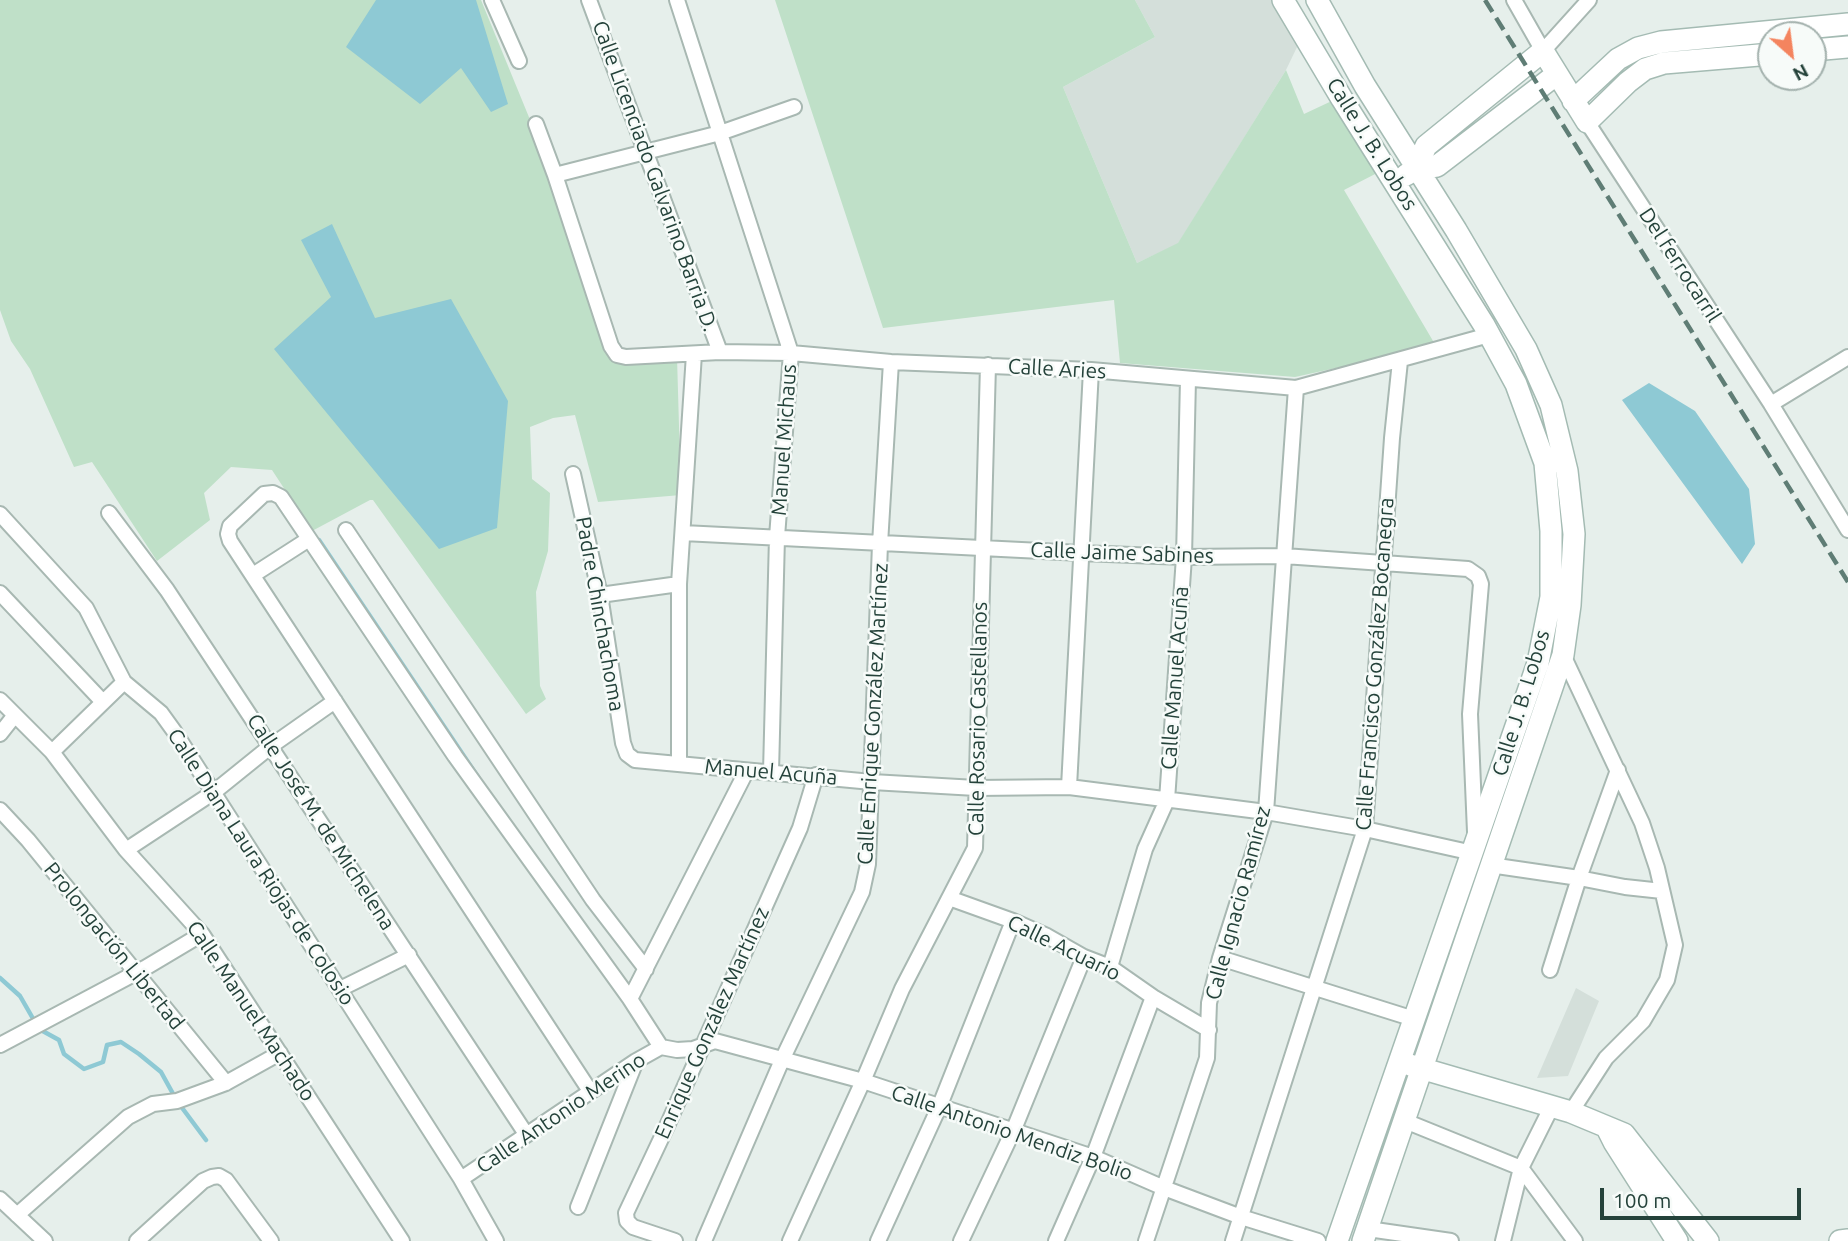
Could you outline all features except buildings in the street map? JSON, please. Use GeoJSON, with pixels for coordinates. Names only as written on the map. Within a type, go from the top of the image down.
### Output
{"type":"FeatureCollection","features":[{"type":"Feature","properties":{"kind":"main road","name":"Calle J. B. Lobos"},"geometry":{"type":"LineString","coordinates":[[1283,0],[1489,335],[1516,384],[1545,463],[1551,531],[1551,597],[1538,663],[1480,854],[1422,1069],[1366,1235]]}},
{"type":"Feature","properties":{"kind":"main road"},"geometry":{"type":"LineString","coordinates":[[1306,0],[1322,27],[1337,38]]}},
{"type":"Feature","properties":{"kind":"main road","name":"Calle J. B. Lobos"},"geometry":{"type":"LineString","coordinates":[[1317,0],[1337,38],[1527,349],[1551,405],[1567,471],[1574,534],[1570,605],[1563,654],[1414,1019],[1338,1241]]}},
{"type":"Feature","properties":{"kind":"main road"},"geometry":{"type":"LineString","coordinates":[[1573,101],[1618,59],[1638,48],[1661,42],[1848,24]]}},
{"type":"Feature","properties":{"kind":"main road"},"geometry":{"type":"LineString","coordinates":[[1827,49],[1848,47]]}},
{"type":"Feature","properties":{"kind":"main road"},"geometry":{"type":"LineString","coordinates":[[1638,48],[1645,69]]}},
{"type":"Feature","properties":{"kind":"main road"},"geometry":{"type":"LineString","coordinates":[[1416,169],[1426,146],[1543,51]]}},
{"type":"Feature","properties":{"kind":"main road","name":"Del ferrocarril"},"geometry":{"type":"LineString","coordinates":[[1543,51],[1587,122]]}},
{"type":"Feature","properties":{"kind":"main road"},"geometry":{"type":"LineString","coordinates":[[1587,122],[1645,69],[1664,64],[1757,55]]}},
{"type":"Feature","properties":{"kind":"main road"},"geometry":{"type":"LineString","coordinates":[[1396,182],[1416,169],[1437,166],[1557,74]]}},
{"type":"Feature","properties":{"kind":"main road"},"geometry":{"type":"LineString","coordinates":[[1399,1062],[1562,1109],[1625,1134],[1708,1241]]}},
{"type":"Feature","properties":{"kind":"main road"},"geometry":{"type":"LineString","coordinates":[[1607,1128],[1677,1241]]}},
{"type":"Feature","properties":{"kind":"main road"},"geometry":{"type":"LineString","coordinates":[[1840,1241],[1848,1240]]}},
{"type":"Feature","properties":{"kind":"street"},"geometry":{"type":"LineString","coordinates":[[492,0],[519,61]]}},
{"type":"Feature","properties":{"kind":"street","name":"Calle Licenciado Galvarino Barria D."},"geometry":{"type":"LineString","coordinates":[[589,0],[720,352]]}},
{"type":"Feature","properties":{"kind":"street","name":"Manuel Michaus"},"geometry":{"type":"LineString","coordinates":[[677,0],[791,353],[776,537],[771,772]]}},
{"type":"Feature","properties":{"kind":"street","name":"Del ferrocarril"},"geometry":{"type":"LineString","coordinates":[[1514,0],[1543,51]]}},
{"type":"Feature","properties":{"kind":"street"},"geometry":{"type":"LineString","coordinates":[[1543,51],[1589,0]]}},
{"type":"Feature","properties":{"kind":"street"},"geometry":{"type":"LineString","coordinates":[[536,124],[555,175],[720,132],[794,107]]}},
{"type":"Feature","properties":{"kind":"street","name":"Del ferrocarril"},"geometry":{"type":"LineString","coordinates":[[1587,122],[1771,404],[1848,530]]}},
{"type":"Feature","properties":{"kind":"street","name":"Calle Aries"},"geometry":{"type":"LineString","coordinates":[[555,175],[611,346],[617,355],[626,357],[720,352],[791,353],[891,362],[1091,370],[1296,388],[1489,335]]}},
{"type":"Feature","properties":{"kind":"street"},"geometry":{"type":"LineString","coordinates":[[679,764],[680,583],[694,354]]}},
{"type":"Feature","properties":{"kind":"street"},"geometry":{"type":"LineString","coordinates":[[1771,404],[1848,356]]}},
{"type":"Feature","properties":{"kind":"street","name":"Calle Francisco González Bocanegra"},"geometry":{"type":"LineString","coordinates":[[1233,1241],[1365,829],[1399,361]]}},
{"type":"Feature","properties":{"kind":"street","name":"Calle Enrique González Martínez"},"geometry":{"type":"LineString","coordinates":[[705,1241],[782,1060],[862,892],[868,864],[880,544],[891,362]]}},
{"type":"Feature","properties":{"kind":"street","name":"Calle Rosario Castellanos"},"geometry":{"type":"LineString","coordinates":[[790,1241],[902,989],[975,848],[988,365]]}},
{"type":"Feature","properties":{"kind":"street"},"geometry":{"type":"LineString","coordinates":[[1069,787],[1091,370]]}},
{"type":"Feature","properties":{"kind":"street","name":"Calle Manuel Acuña"},"geometry":{"type":"LineString","coordinates":[[1110,967],[1145,849],[1167,800],[1184,557],[1188,379]]}},
{"type":"Feature","properties":{"kind":"street","name":"Calle Ignacio Ramírez"},"geometry":{"type":"LineString","coordinates":[[1146,1241],[1207,1058],[1209,1003],[1220,958],[1266,811],[1296,388]]}},
{"type":"Feature","properties":{"kind":"street","name":"Padre Chinchachoma"},"geometry":{"type":"LineString","coordinates":[[573,474],[600,595],[623,743],[627,754]]}},
{"type":"Feature","properties":{"kind":"street"},"geometry":{"type":"LineString","coordinates":[[590,1091],[230,541],[230,526],[264,494],[273,493],[281,497],[454,755],[661,1047]]}},
{"type":"Feature","properties":{"kind":"street","name":"Calle José M. de Michelena"},"geometry":{"type":"LineString","coordinates":[[109,513],[167,590],[526,1135]]}},
{"type":"Feature","properties":{"kind":"street","name":"Calle Diana Laura Riojas de Colosio"},"geometry":{"type":"LineString","coordinates":[[0,514],[86,608],[124,682],[161,713],[461,1179],[491,1239]]}},
{"type":"Feature","properties":{"kind":"street"},"geometry":{"type":"LineString","coordinates":[[345,530],[593,900],[646,969]]}},
{"type":"Feature","properties":{"kind":"street","name":"Calle Jaime Sabines"},"geometry":{"type":"LineString","coordinates":[[682,534],[1184,557],[1284,556],[1468,569],[1478,576],[1481,584],[1470,713],[1480,854]]}},
{"type":"Feature","properties":{"kind":"street"},"geometry":{"type":"LineString","coordinates":[[253,575],[309,539]]}},
{"type":"Feature","properties":{"kind":"street"},"geometry":{"type":"LineString","coordinates":[[600,595],[680,583]]}},
{"type":"Feature","properties":{"kind":"street"},"geometry":{"type":"LineString","coordinates":[[0,593],[103,702]]}},
{"type":"Feature","properties":{"kind":"street"},"geometry":{"type":"LineString","coordinates":[[1503,1241],[1521,1168],[1562,1109],[1606,1058],[1643,1021],[1667,980],[1675,945],[1642,823],[1563,654]]}},
{"type":"Feature","properties":{"kind":"street"},"geometry":{"type":"LineString","coordinates":[[52,752],[124,682]]}},
{"type":"Feature","properties":{"kind":"street","name":"Calle Manuel Machado"},"geometry":{"type":"LineString","coordinates":[[0,700],[52,752],[126,850],[202,934],[402,1241]]}},
{"type":"Feature","properties":{"kind":"street"},"geometry":{"type":"LineString","coordinates":[[126,850],[214,792],[271,746],[335,701]]}},
{"type":"Feature","properties":{"kind":"street"},"geometry":{"type":"LineString","coordinates":[[0,734],[15,715]]}},
{"type":"Feature","properties":{"kind":"street","name":"Manuel Acuña"},"geometry":{"type":"LineString","coordinates":[[627,754],[635,760],[747,772],[976,788],[1069,787],[1266,811],[1365,829],[1579,878],[1662,891]]}},
{"type":"Feature","properties":{"kind":"street"},"geometry":{"type":"LineString","coordinates":[[1550,970],[1579,878],[1618,770]]}},
{"type":"Feature","properties":{"kind":"street"},"geometry":{"type":"LineString","coordinates":[[629,999],[747,772]]}},
{"type":"Feature","properties":{"kind":"street","name":"Enrique González Martínez"},"geometry":{"type":"LineString","coordinates":[[675,1241],[633,1227],[626,1213],[800,828],[816,775]]}},
{"type":"Feature","properties":{"kind":"street","name":"Prolongación Libertad"},"geometry":{"type":"LineString","coordinates":[[0,810],[28,840],[226,1083]]}},
{"type":"Feature","properties":{"kind":"street","name":"Calle Acuario"},"geometry":{"type":"LineString","coordinates":[[949,898],[1013,921],[1084,957],[1110,967],[1153,997],[1209,1030]]}},
{"type":"Feature","properties":{"kind":"street"},"geometry":{"type":"LineString","coordinates":[[878,1241],[940,1105],[1013,921]]}},
{"type":"Feature","properties":{"kind":"street"},"geometry":{"type":"LineString","coordinates":[[0,1045],[136,973],[202,934]]}},
{"type":"Feature","properties":{"kind":"street"},"geometry":{"type":"LineString","coordinates":[[340,989],[408,956]]}},
{"type":"Feature","properties":{"kind":"street"},"geometry":{"type":"LineString","coordinates":[[961,1241],[1014,1129],[1084,957]]}},
{"type":"Feature","properties":{"kind":"street"},"geometry":{"type":"LineString","coordinates":[[1220,958],[1414,1019]]}},
{"type":"Feature","properties":{"kind":"street"},"geometry":{"type":"LineString","coordinates":[[1056,1241],[1093,1157],[1153,997]]}},
{"type":"Feature","properties":{"kind":"street","name":"Calle Antonio Mendiz Bolio"},"geometry":{"type":"LineString","coordinates":[[661,1047],[692,1049],[702,1043],[715,1041],[863,1081],[1014,1129],[1093,1157],[1241,1217],[1318,1241]]}},
{"type":"Feature","properties":{"kind":"street","name":"Calle Antonio Merino"},"geometry":{"type":"LineString","coordinates":[[461,1179],[590,1091],[661,1047]]}},
{"type":"Feature","properties":{"kind":"street"},"geometry":{"type":"LineString","coordinates":[[17,1215],[128,1117],[153,1104],[177,1101],[226,1083],[280,1053]]}},
{"type":"Feature","properties":{"kind":"street"},"geometry":{"type":"LineString","coordinates":[[578,1207],[636,1061]]}},
{"type":"Feature","properties":{"kind":"street"},"geometry":{"type":"LineString","coordinates":[[1405,1121],[1521,1168],[1575,1241]]}},
{"type":"Feature","properties":{"kind":"street"},"geometry":{"type":"LineString","coordinates":[[137,1241],[203,1181],[212,1177],[226,1180],[271,1241]]}},
{"type":"Feature","properties":{"kind":"street"},"geometry":{"type":"LineString","coordinates":[[0,1199],[45,1241]]}},
{"type":"Feature","properties":{"kind":"street"},"geometry":{"type":"LineString","coordinates":[[1366,1235],[1446,1240]]}},
{"type":"Feature","properties":{"kind":"shaded area"},"geometry":{"type":"Polygon","coordinates":[[[1135,0],[1272,0],[1298,45],[1286,70],[1178,244],[1137,263],[1063,87],[1155,37],[1135,0]]]}},
{"type":"Feature","properties":{"kind":"shaded area"},"geometry":{"type":"Polygon","coordinates":[[[1576,988],[1599,1001],[1568,1076],[1537,1078],[1576,988]]]}},
{"type":"Feature","properties":{"kind":"green space"},"geometry":{"type":"Polygon","coordinates":[[[0,0],[481,0],[585,254],[620,359],[677,357],[681,495],[598,502],[575,415],[553,418],[530,427],[532,479],[550,493],[548,551],[536,592],[540,686],[546,699],[526,714],[373,500],[312,531],[272,470],[231,467],[204,493],[210,520],[157,561],[92,462],[74,467],[30,369],[11,341],[0,310],[0,0]]]}},
{"type":"Feature","properties":{"kind":"green space"},"geometry":{"type":"Polygon","coordinates":[[[775,0],[1135,0],[1155,37],[1063,87],[1137,263],[1178,243],[1286,70],[1304,114],[1336,99],[1381,171],[1344,190],[1436,346],[1295,377],[1120,363],[1114,300],[883,328],[775,0]]]}},
{"type":"Feature","properties":{"kind":"water"},"geometry":{"type":"Polygon","coordinates":[[[376,0],[476,0],[508,104],[491,112],[461,68],[420,104],[346,47],[376,0]]]}},
{"type":"Feature","properties":{"kind":"water"},"geometry":{"type":"Polygon","coordinates":[[[332,224],[375,318],[451,299],[508,401],[497,528],[439,549],[274,349],[331,297],[301,240],[332,224]]]}},
{"type":"Feature","properties":{"kind":"water"},"geometry":{"type":"Polygon","coordinates":[[[1649,383],[1695,411],[1749,489],[1755,544],[1742,564],[1622,400],[1649,383]]]}},
{"type":"Feature","properties":{"kind":"waterway"},"geometry":{"type":"LineString","coordinates":[[319,540],[478,777]]}},
{"type":"Feature","properties":{"kind":"waterway"},"geometry":{"type":"LineString","coordinates":[[0,978],[20,996],[39,1029],[59,1040],[64,1054],[84,1069],[103,1062],[107,1045],[121,1042],[139,1054],[161,1072],[177,1101],[206,1140]]}},
{"type":"Feature","properties":{"kind":"railway"},"geometry":{"type":"LineString","coordinates":[[1485,0],[1848,582]]}}]}
